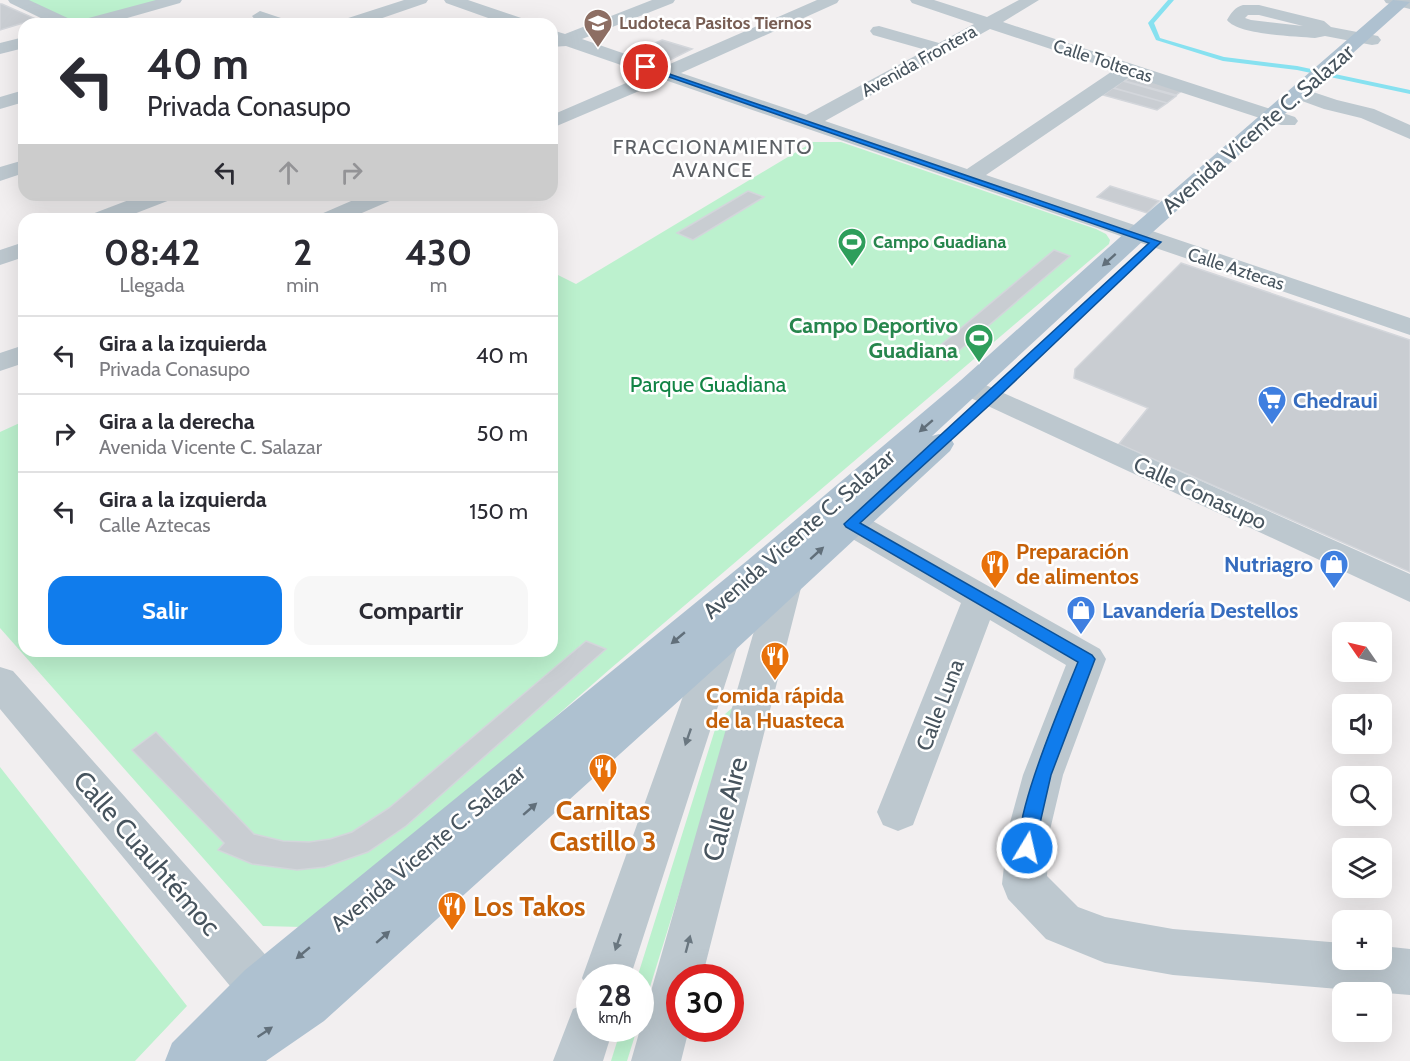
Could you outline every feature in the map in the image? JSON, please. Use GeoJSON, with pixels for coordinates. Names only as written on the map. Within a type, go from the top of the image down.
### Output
{"type":"FeatureCollection","features":[{"type":"Feature","properties":{"kind":"main road","name":"Avenida Vicente C. Salazar"},"geometry":{"type":"LineString","coordinates":[[190,1061],[262,987],[840,517],[1300,102],[1403,3]]}},
{"type":"Feature","properties":{"kind":"main road","name":"Avenida Vicente C. Salazar"},"geometry":{"type":"LineString","coordinates":[[223,1061],[307,1004],[720,642],[761,580]]}},
{"type":"Feature","properties":{"kind":"street"},"geometry":{"type":"LineString","coordinates":[[16,0],[54,18]]}},
{"type":"Feature","properties":{"kind":"street"},"geometry":{"type":"LineString","coordinates":[[109,18],[174,0]]}},
{"type":"Feature","properties":{"kind":"street"},"geometry":{"type":"LineString","coordinates":[[366,18],[420,0]]}},
{"type":"Feature","properties":{"kind":"street"},"geometry":{"type":"LineString","coordinates":[[452,0],[504,18]]}},
{"type":"Feature","properties":{"kind":"street"},"geometry":{"type":"LineString","coordinates":[[558,40],[667,0]]}},
{"type":"Feature","properties":{"kind":"street"},"geometry":{"type":"LineString","coordinates":[[558,119],[831,0]]}},
{"type":"Feature","properties":{"kind":"street","name":"Calle Toltecas"},"geometry":{"type":"LineString","coordinates":[[918,0],[1128,69],[1300,102],[1401,128]]}},
{"type":"Feature","properties":{"kind":"street","name":"Avenida Frontera"},"geometry":{"type":"LineString","coordinates":[[808,122],[1031,0]]}},
{"type":"Feature","properties":{"kind":"street"},"geometry":{"type":"LineString","coordinates":[[260,16],[265,18]]}},
{"type":"Feature","properties":{"kind":"street"},"geometry":{"type":"LineString","coordinates":[[879,31],[941,49]]}},
{"type":"Feature","properties":{"kind":"street"},"geometry":{"type":"LineString","coordinates":[[1325,31],[1366,39]]}},
{"type":"Feature","properties":{"kind":"street","name":"Calle Aztecas"},"geometry":{"type":"LineString","coordinates":[[558,40],[808,122],[1410,327]]}},
{"type":"Feature","properties":{"kind":"street"},"geometry":{"type":"LineString","coordinates":[[0,49],[18,44]]}},
{"type":"Feature","properties":{"kind":"street"},"geometry":{"type":"LineString","coordinates":[[968,178],[1128,69]]}},
{"type":"Feature","properties":{"kind":"street"},"geometry":{"type":"LineString","coordinates":[[0,103],[18,98]]}},
{"type":"Feature","properties":{"kind":"street"},"geometry":{"type":"LineString","coordinates":[[0,174],[18,168]]}},
{"type":"Feature","properties":{"kind":"street"},"geometry":{"type":"LineString","coordinates":[[116,213],[146,201]]}},
{"type":"Feature","properties":{"kind":"street"},"geometry":{"type":"LineString","coordinates":[[343,213],[370,201]]}},
{"type":"Feature","properties":{"kind":"street"},"geometry":{"type":"LineString","coordinates":[[0,258],[18,251]]}},
{"type":"Feature","properties":{"kind":"street"},"geometry":{"type":"LineString","coordinates":[[0,363],[18,356]]}},
{"type":"Feature","properties":{"kind":"street","name":"Calle Conasupo"},"geometry":{"type":"LineString","coordinates":[[980,392],[1410,589]]}},
{"type":"Feature","properties":{"kind":"street"},"geometry":{"type":"LineString","coordinates":[[840,517],[1087,659],[1043,775],[1029,830],[1024,884],[1062,923],[1105,939],[1173,952],[1410,972]]}},
{"type":"Feature","properties":{"kind":"street"},"geometry":{"type":"LineString","coordinates":[[611,964],[720,642],[761,580]]}},
{"type":"Feature","properties":{"kind":"street","name":"Calle Aire"},"geometry":{"type":"LineString","coordinates":[[656,1061],[761,580]]}},
{"type":"Feature","properties":{"kind":"street","name":"Calle Luna"},"geometry":{"type":"LineString","coordinates":[[898,812],[981,597]]}},
{"type":"Feature","properties":{"kind":"street","name":"Calle Cuauhtémoc"},"geometry":{"type":"LineString","coordinates":[[0,682],[262,987],[307,1004]]}},
{"type":"Feature","properties":{"kind":"street"},"geometry":{"type":"LineString","coordinates":[[578,1061],[585,1042]]}},
{"type":"Feature","properties":{"kind":"green space"},"geometry":{"type":"Polygon","coordinates":[[[23,0],[163,0],[98,18],[63,18],[23,0]]]}},
{"type":"Feature","properties":{"kind":"green space","name":"Parque Guadiana"},"geometry":{"type":"Polygon","coordinates":[[[813,142],[841,142],[1096,229],[1106,234],[1110,240],[1109,244],[610,669],[322,921],[302,927],[263,926],[26,657],[558,657],[558,275],[576,284],[813,142]]]}},
{"type":"Feature","properties":{"kind":"green space","name":"Parque Guadiana"},"geometry":{"type":"Polygon","coordinates":[[[18,424],[18,648],[0,628],[0,432],[18,424]]]}},
{"type":"Feature","properties":{"kind":"green space"},"geometry":{"type":"Polygon","coordinates":[[[738,703],[654,974],[654,964],[641,964],[718,720],[738,703]]]}},
{"type":"Feature","properties":{"kind":"green space"},"geometry":{"type":"Polygon","coordinates":[[[0,767],[187,1006],[135,1061],[0,1061],[0,767]]]}},
{"type":"Feature","properties":{"kind":"green space"},"geometry":{"type":"Polygon","coordinates":[[[617,1042],[633,1042],[627,1061],[611,1061],[617,1042]]]}},
{"type":"Feature","properties":{"kind":"building"},"geometry":{"type":"Polygon","coordinates":[[[0,4],[34,18],[18,18],[18,24],[0,30],[0,4]]]}},
{"type":"Feature","properties":{"kind":"building"},"geometry":{"type":"Polygon","coordinates":[[[662,40],[692,49],[670,60],[639,50],[662,40]]]}},
{"type":"Feature","properties":{"kind":"building"},"geometry":{"type":"Polygon","coordinates":[[[1132,76],[1183,90],[1176,95],[1125,81],[1132,76]]]}},
{"type":"Feature","properties":{"kind":"building"},"geometry":{"type":"Polygon","coordinates":[[[1123,81],[1176,96],[1167,103],[1114,88],[1123,81]]]}},
{"type":"Feature","properties":{"kind":"building"},"geometry":{"type":"Polygon","coordinates":[[[1113,88],[1167,103],[1157,110],[1103,95],[1113,88]]]}},
{"type":"Feature","properties":{"kind":"building"},"geometry":{"type":"Polygon","coordinates":[[[1110,186],[1159,201],[1147,213],[1097,197],[1110,186]]]}},
{"type":"Feature","properties":{"kind":"building"},"geometry":{"type":"Polygon","coordinates":[[[748,191],[764,197],[693,240],[677,233],[748,191]]]}},
{"type":"Feature","properties":{"kind":"building"},"geometry":{"type":"Polygon","coordinates":[[[1054,250],[1070,256],[947,361],[930,354],[1054,250]]]}},
{"type":"Feature","properties":{"kind":"building","name":"Chedraui"},"geometry":{"type":"Polygon","coordinates":[[[1181,263],[1410,340],[1410,572],[1119,444],[1148,408],[1074,378],[1075,369],[1181,263]]]}},
{"type":"Feature","properties":{"kind":"building"},"geometry":{"type":"Polygon","coordinates":[[[586,641],[606,649],[406,826],[368,852],[325,867],[297,870],[252,864],[218,850],[224,843],[132,750],[156,732],[254,834],[283,841],[309,842],[330,839],[352,832],[389,808],[586,641]]]}},
{"type":"Feature","properties":{"kind":"waterway"},"geometry":{"type":"LineString","coordinates":[[1171,0],[1151,23],[1158,39],[1223,59],[1297,68],[1410,92]]}},
{"type":"Feature","properties":{"kind":"place","name":"Ludoteca Pasitos Tiernos"},"geometry":{"type":"Point","coordinates":[598,48]}},
{"type":"Feature","properties":{"kind":"place","name":"Campo Guadiana"},"geometry":{"type":"Point","coordinates":[852,268]}},
{"type":"Feature","properties":{"kind":"place","name":"Campo Deportivo Guadiana"},"geometry":{"type":"Point","coordinates":[979,364]}},
{"type":"Feature","properties":{"kind":"place","name":"Chedraui"},"geometry":{"type":"Point","coordinates":[1272,426]}},
{"type":"Feature","properties":{"kind":"place","name":"Preparación de alimentos"},"geometry":{"type":"Point","coordinates":[995,590]}},
{"type":"Feature","properties":{"kind":"place","name":"Nutriagro"},"geometry":{"type":"Point","coordinates":[1334,590]}},
{"type":"Feature","properties":{"kind":"place","name":"Lavandería Destellos"},"geometry":{"type":"Point","coordinates":[1081,636]}},
{"type":"Feature","properties":{"kind":"place","name":"Comida rápida de la Huasteca"},"geometry":{"type":"Point","coordinates":[775,682]}},
{"type":"Feature","properties":{"kind":"place","name":"Carnitas Castillo 3"},"geometry":{"type":"Point","coordinates":[603,794]}},
{"type":"Feature","properties":{"kind":"place","name":"Los Takos"},"geometry":{"type":"Point","coordinates":[452,932]}},
{"type":"Feature","properties":{"kind":"district","name":"FRACCIONAMIENTO AVANCE"},"geometry":{"type":"Point","coordinates":[713,158]}},
{"type":"Feature","properties":{"kind":"route"},"geometry":{"type":"LineString","coordinates":[[646,67],[1156,242],[851,524],[1087,659],[1043,775],[1029,830],[1027,848]]}}]}
